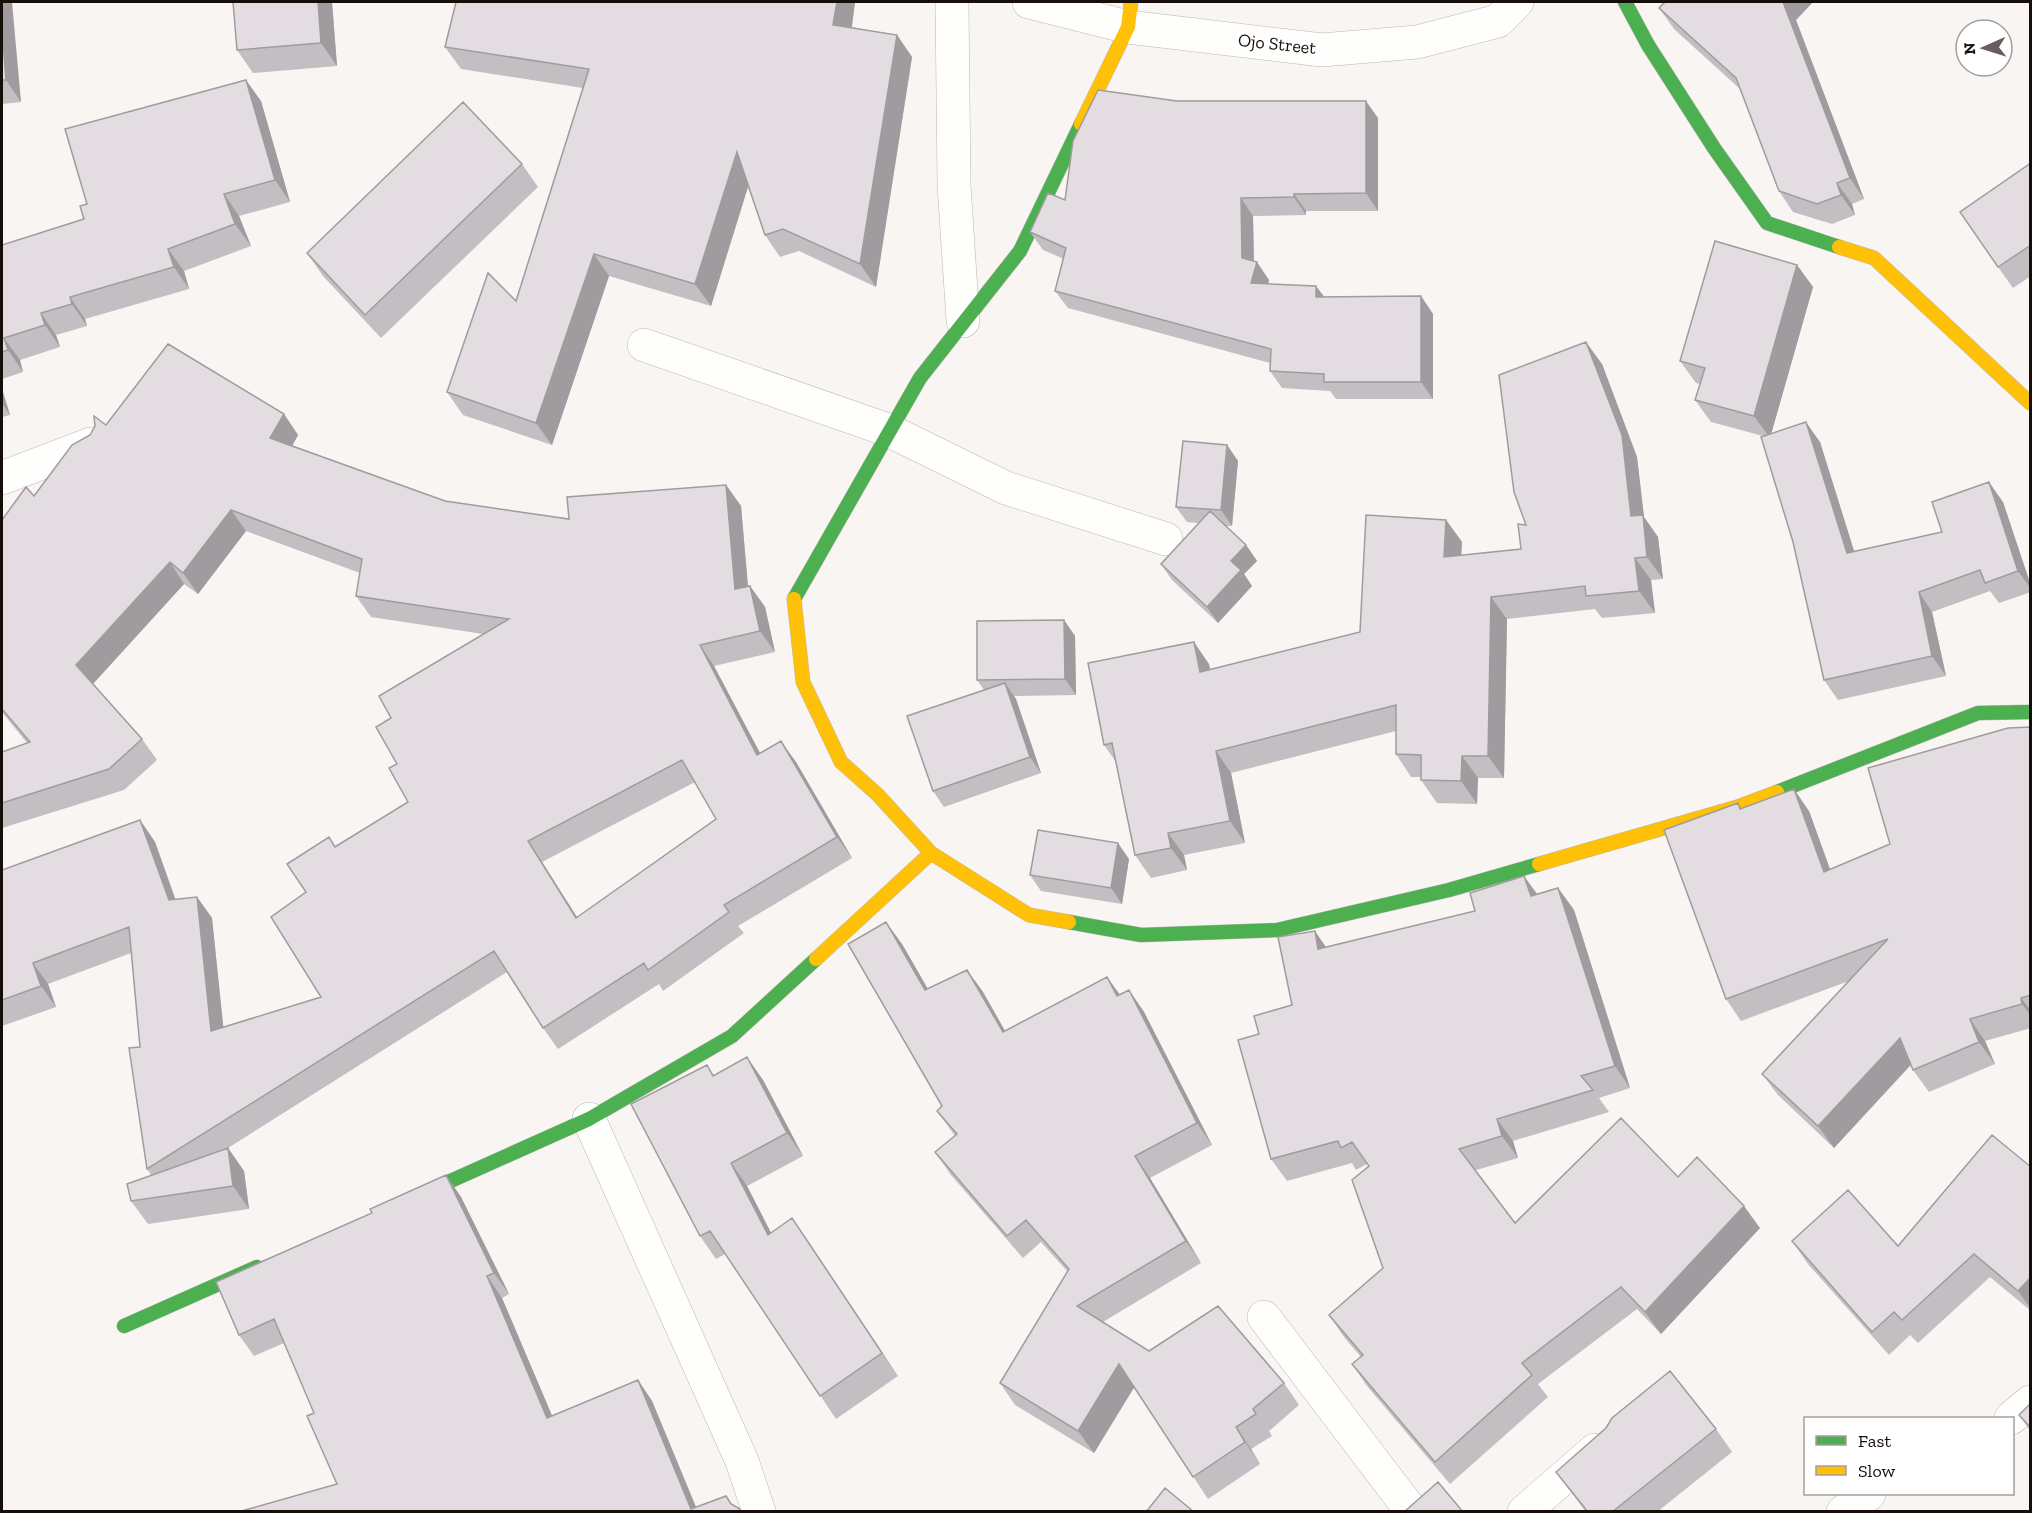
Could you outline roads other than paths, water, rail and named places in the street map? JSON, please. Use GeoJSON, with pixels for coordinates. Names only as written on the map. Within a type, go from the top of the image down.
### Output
{"type":"FeatureCollection","features":[{"type":"Feature","properties":{"kind":"street"},"geometry":{"type":"LineString","coordinates":[[952,2],[954,185],[963,321]]}},
{"type":"Feature","properties":{"kind":"street","name":"Ojo Street"},"geometry":{"type":"LineString","coordinates":[[1029,2],[1129,14],[1322,50],[1417,42],[1498,21],[1517,2]]}},
{"type":"Feature","properties":{"kind":"street"},"geometry":{"type":"LineString","coordinates":[[1624,2],[1648,45],[1714,148],[1767,223],[1874,258],[2031,403]]}},
{"type":"Feature","properties":{"kind":"street"},"geometry":{"type":"LineString","coordinates":[[1129,14],[1020,251],[920,378],[888,430],[793,601],[803,682],[841,762],[878,795],[931,854],[1029,915],[1142,935],[1277,930],[1449,890],[1737,807],[1978,713],[2031,712]]}},
{"type":"Feature","properties":{"kind":"street"},"geometry":{"type":"LineString","coordinates":[[644,345],[888,430],[1006,488],[1166,540]]}},
{"type":"Feature","properties":{"kind":"street"},"geometry":{"type":"LineString","coordinates":[[2,477],[91,444]]}},
{"type":"Feature","properties":{"kind":"street"},"geometry":{"type":"LineString","coordinates":[[396,1205],[589,1119],[732,1036],[931,854]]}},
{"type":"Feature","properties":{"kind":"street"},"geometry":{"type":"LineString","coordinates":[[589,1119],[742,1461],[759,1512]]}},
{"type":"Feature","properties":{"kind":"street"},"geometry":{"type":"LineString","coordinates":[[124,1326],[267,1263]]}},
{"type":"Feature","properties":{"kind":"street"},"geometry":{"type":"LineString","coordinates":[[1264,1317],[1412,1512]]}},
{"type":"Feature","properties":{"kind":"street"},"geometry":{"type":"LineString","coordinates":[[2013,1417],[2031,1402]]}},
{"type":"Feature","properties":{"kind":"street"},"geometry":{"type":"LineString","coordinates":[[1524,1512],[1610,1437]]}},
{"type":"Feature","properties":{"kind":"street"},"geometry":{"type":"LineString","coordinates":[[1843,1512],[1868,1495]]}}]}
